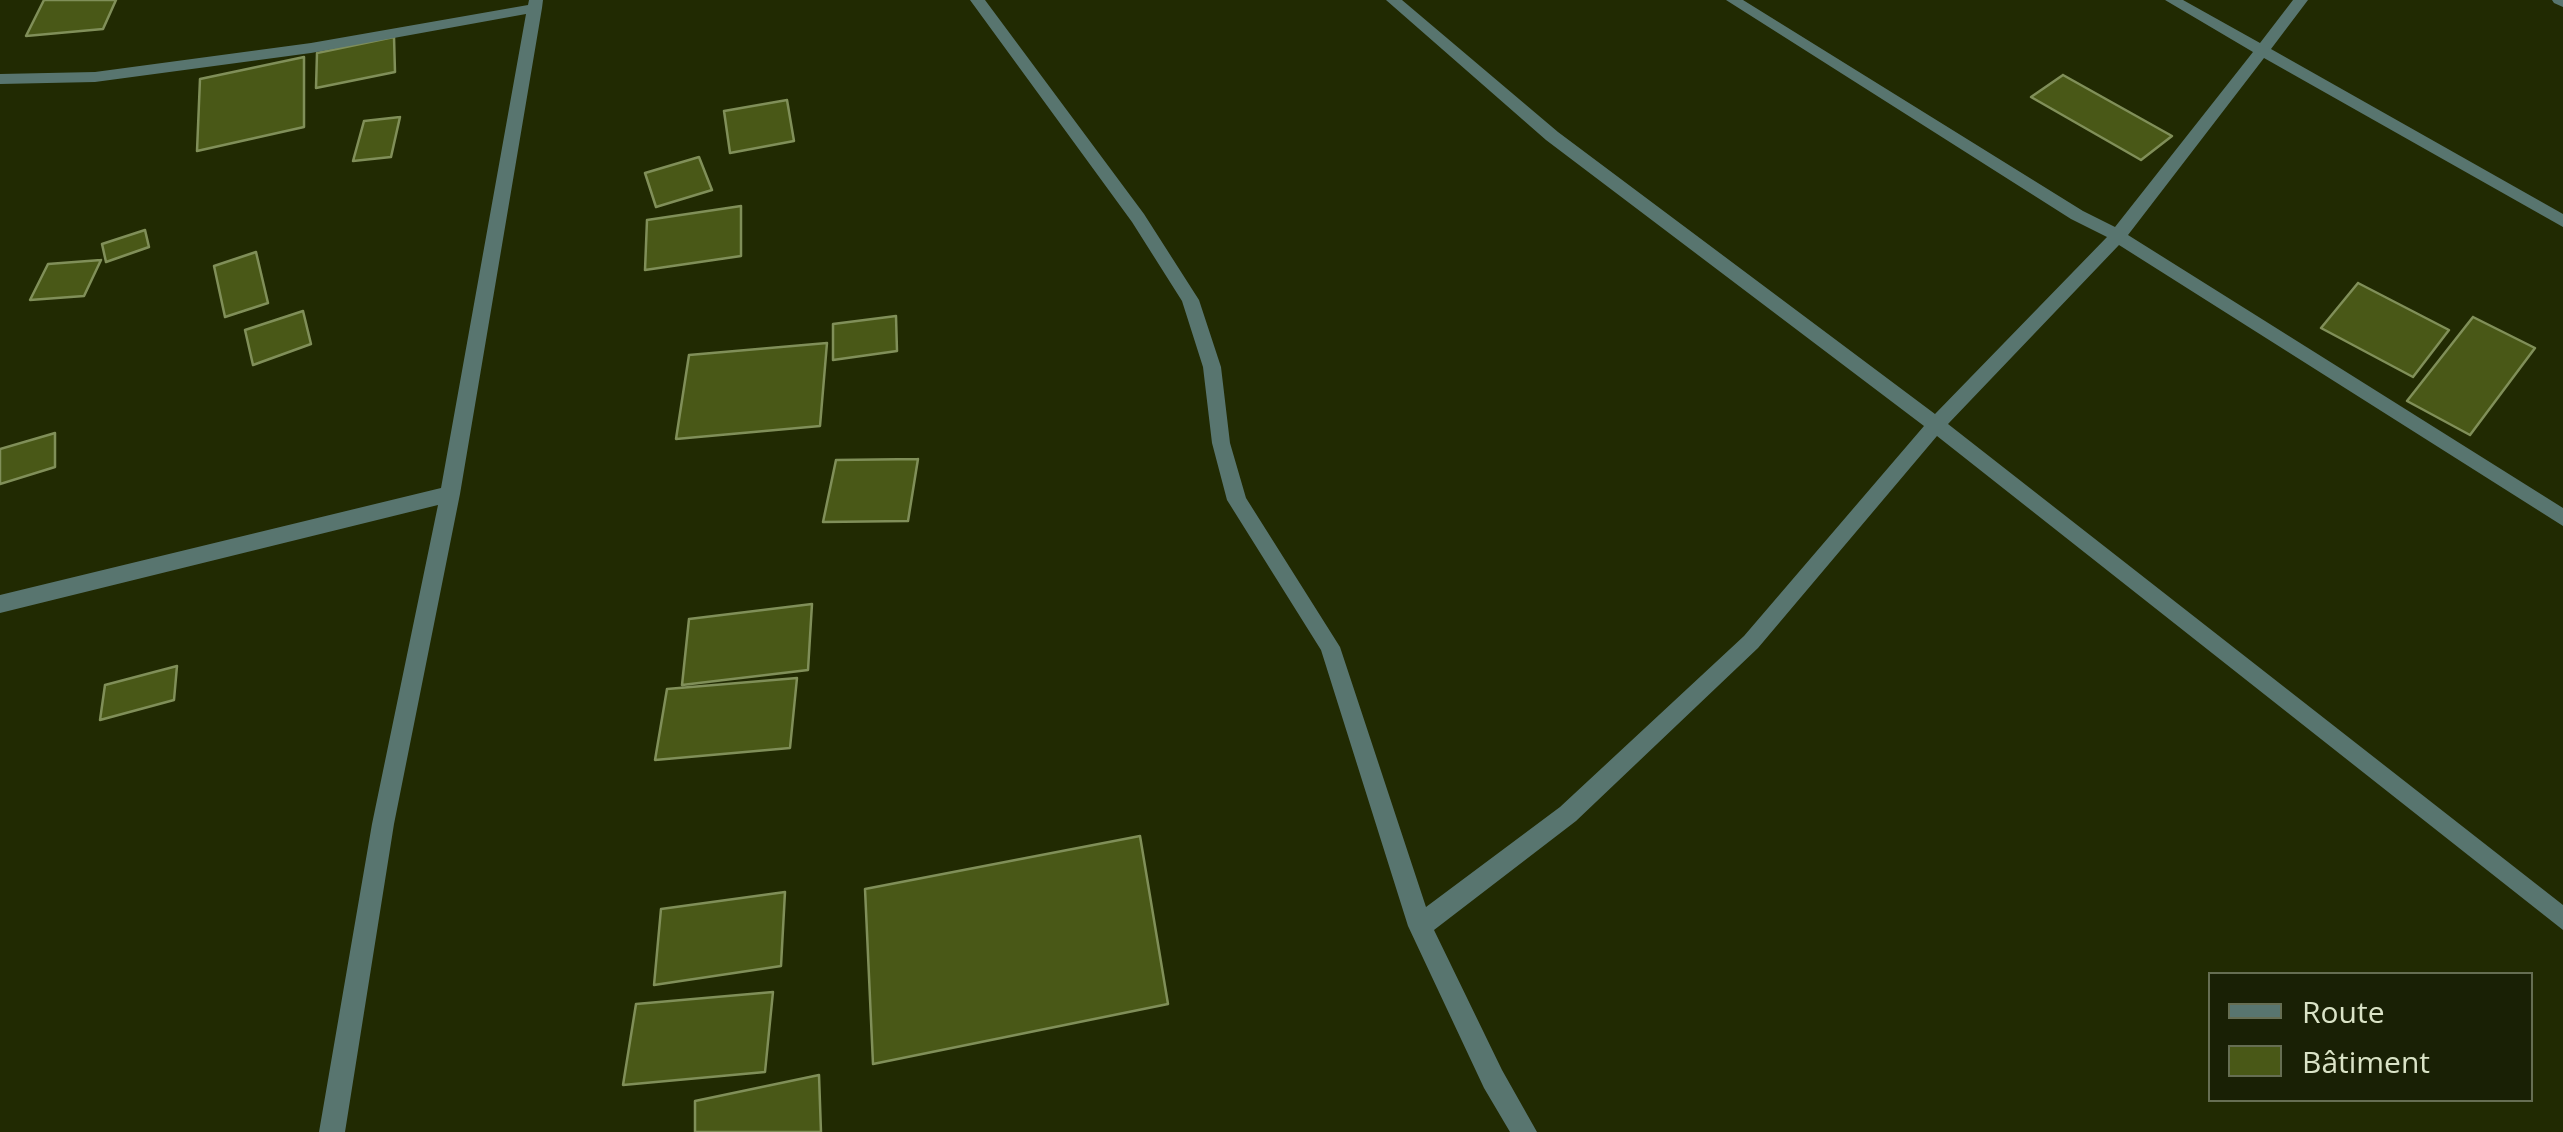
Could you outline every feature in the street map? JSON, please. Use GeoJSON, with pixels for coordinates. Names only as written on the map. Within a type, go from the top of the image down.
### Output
{"type":"FeatureCollection","features":[{"type":"Feature","properties":{"kind":"street"},"geometry":{"type":"LineString","coordinates":[[978,0],[1138,218],[1190,300],[1212,366],[1221,444],[1237,500],[1330,647],[1420,926],[1493,1079],[1524,1132]]}},
{"type":"Feature","properties":{"kind":"street"},"geometry":{"type":"LineString","coordinates":[[1393,0],[1552,136],[1936,424],[2563,919]]}},
{"type":"Feature","properties":{"kind":"street"},"geometry":{"type":"LineString","coordinates":[[1733,0],[2077,215],[2118,236],[2563,518]]}},
{"type":"Feature","properties":{"kind":"street"},"geometry":{"type":"LineString","coordinates":[[2172,0],[2563,220]]}},
{"type":"Feature","properties":{"kind":"street"},"geometry":{"type":"LineString","coordinates":[[1420,926],[1568,814],[1750,642],[1936,424],[2118,236],[2301,0]]}},
{"type":"Feature","properties":{"kind":"street"},"geometry":{"type":"LineString","coordinates":[[0,79],[95,77],[311,48],[535,4],[450,494],[383,824],[332,1132]]}},
{"type":"Feature","properties":{"kind":"street"},"geometry":{"type":"LineString","coordinates":[[0,604],[450,494]]}},
{"type":"Feature","properties":{"kind":"building"},"geometry":{"type":"Polygon","coordinates":[[[44,0],[116,0],[103,29],[26,36],[44,0]]]}},
{"type":"Feature","properties":{"kind":"building"},"geometry":{"type":"Polygon","coordinates":[[[394,37],[395,72],[316,88],[317,53],[394,37]]]}},
{"type":"Feature","properties":{"kind":"building"},"geometry":{"type":"Polygon","coordinates":[[[304,57],[304,127],[197,151],[200,79],[304,57]]]}},
{"type":"Feature","properties":{"kind":"building"},"geometry":{"type":"Polygon","coordinates":[[[2063,75],[2172,136],[2141,160],[2031,97],[2063,75]]]}},
{"type":"Feature","properties":{"kind":"building"},"geometry":{"type":"Polygon","coordinates":[[[787,100],[794,141],[730,153],[724,111],[787,100]]]}},
{"type":"Feature","properties":{"kind":"building"},"geometry":{"type":"Polygon","coordinates":[[[400,117],[391,157],[353,161],[364,121],[400,117]]]}},
{"type":"Feature","properties":{"kind":"building"},"geometry":{"type":"Polygon","coordinates":[[[699,157],[712,190],[656,207],[645,173],[699,157]]]}},
{"type":"Feature","properties":{"kind":"building"},"geometry":{"type":"Polygon","coordinates":[[[741,206],[741,256],[645,270],[647,220],[741,206]]]}},
{"type":"Feature","properties":{"kind":"building"},"geometry":{"type":"Polygon","coordinates":[[[145,230],[149,247],[106,262],[102,244],[145,230]]]}},
{"type":"Feature","properties":{"kind":"building"},"geometry":{"type":"Polygon","coordinates":[[[256,252],[268,303],[225,317],[214,266],[256,252]]]}},
{"type":"Feature","properties":{"kind":"building"},"geometry":{"type":"Polygon","coordinates":[[[101,260],[84,296],[30,300],[48,264],[101,260]]]}},
{"type":"Feature","properties":{"kind":"building"},"geometry":{"type":"Polygon","coordinates":[[[2358,283],[2449,330],[2413,377],[2321,328],[2358,283]]]}},
{"type":"Feature","properties":{"kind":"building"},"geometry":{"type":"Polygon","coordinates":[[[303,311],[311,344],[253,365],[245,330],[303,311]]]}},
{"type":"Feature","properties":{"kind":"building"},"geometry":{"type":"Polygon","coordinates":[[[896,316],[897,351],[833,360],[833,324],[896,316]]]}},
{"type":"Feature","properties":{"kind":"building"},"geometry":{"type":"Polygon","coordinates":[[[2473,317],[2535,348],[2470,435],[2407,401],[2473,317]]]}},
{"type":"Feature","properties":{"kind":"building"},"geometry":{"type":"Polygon","coordinates":[[[827,343],[820,426],[676,439],[689,355],[827,343]]]}},
{"type":"Feature","properties":{"kind":"building"},"geometry":{"type":"Polygon","coordinates":[[[55,433],[55,467],[0,484],[0,449],[55,433]]]}},
{"type":"Feature","properties":{"kind":"building"},"geometry":{"type":"Polygon","coordinates":[[[918,459],[908,521],[823,522],[836,460],[918,459]]]}},
{"type":"Feature","properties":{"kind":"building"},"geometry":{"type":"Polygon","coordinates":[[[812,604],[808,670],[682,685],[689,619],[812,604]]]}},
{"type":"Feature","properties":{"kind":"building"},"geometry":{"type":"Polygon","coordinates":[[[177,666],[174,700],[100,720],[105,685],[177,666]]]}},
{"type":"Feature","properties":{"kind":"building"},"geometry":{"type":"Polygon","coordinates":[[[797,678],[790,748],[655,760],[667,689],[797,678]]]}},
{"type":"Feature","properties":{"kind":"building"},"geometry":{"type":"Polygon","coordinates":[[[1140,836],[1168,1004],[873,1064],[865,889],[1140,836]]]}},
{"type":"Feature","properties":{"kind":"building"},"geometry":{"type":"Polygon","coordinates":[[[785,892],[781,966],[654,985],[661,909],[785,892]]]}},
{"type":"Feature","properties":{"kind":"building"},"geometry":{"type":"Polygon","coordinates":[[[773,992],[765,1072],[623,1085],[636,1004],[773,992]]]}},
{"type":"Feature","properties":{"kind":"building"},"geometry":{"type":"Polygon","coordinates":[[[819,1075],[821,1132],[695,1132],[695,1101],[819,1075]]]}}]}
